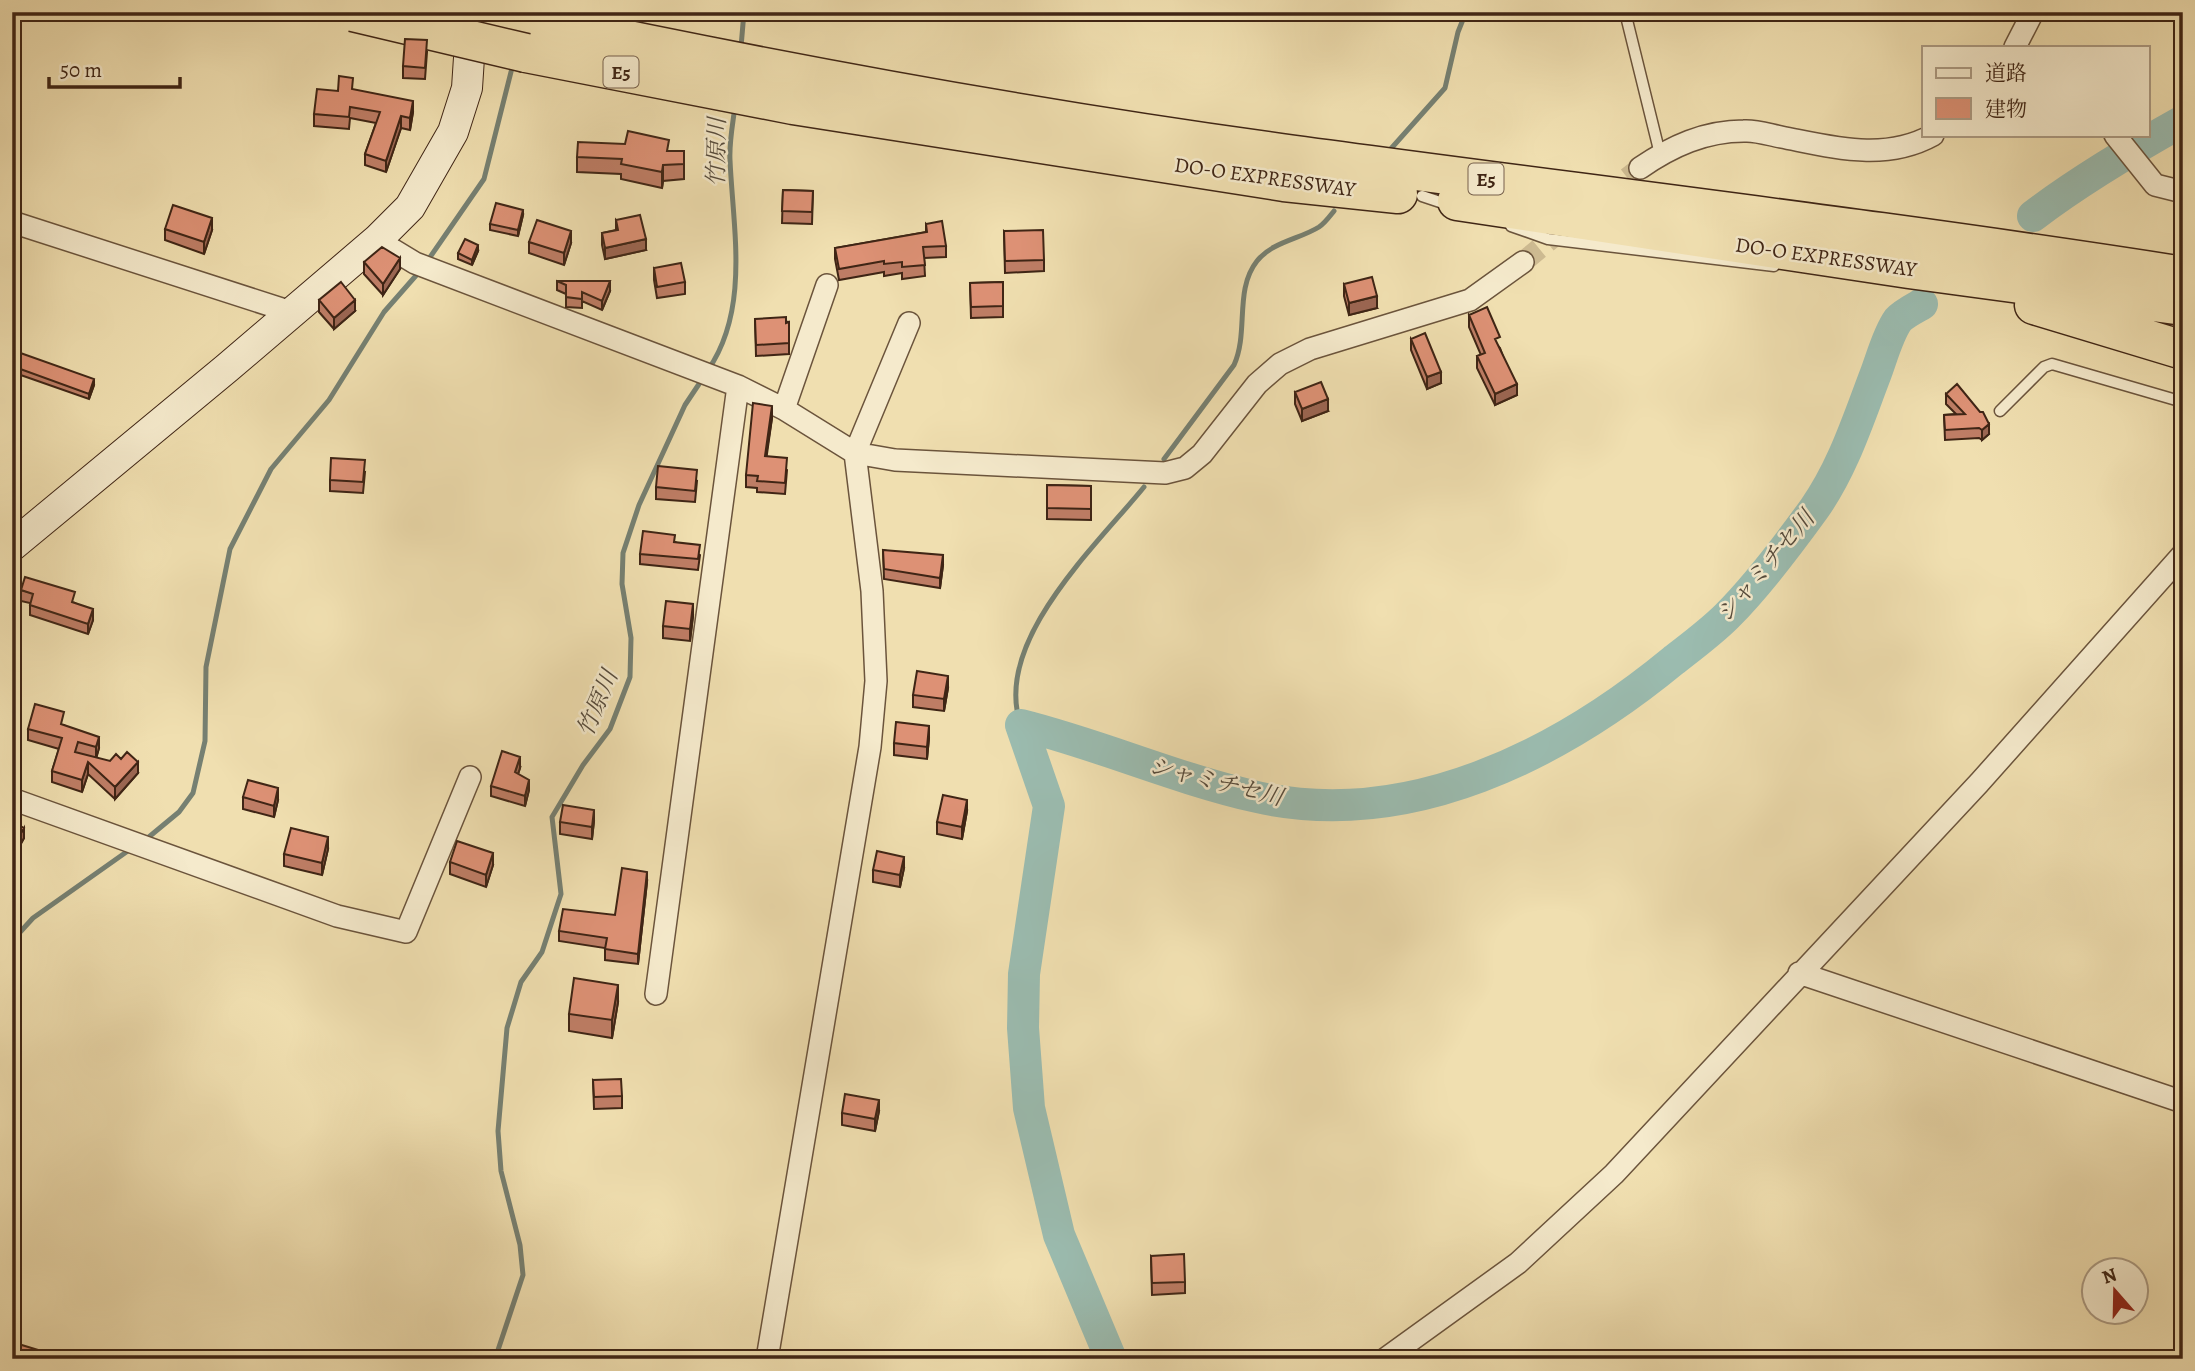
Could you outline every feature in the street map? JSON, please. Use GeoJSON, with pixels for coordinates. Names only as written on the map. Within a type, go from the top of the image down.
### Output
{"type":"FeatureCollection","features":[{"type":"Feature","properties":{"kind":"highway","name":"DO-O EXPRESSWAY"},"geometry":{"type":"LineString","coordinates":[[353,12],[517,28],[715,75],[1284,182],[1422,196],[1894,267],[2183,306]]}},
{"type":"Feature","properties":{"kind":"highway","name":"DO-O EXPRESSWAY"},"geometry":{"type":"LineString","coordinates":[[792,90],[1808,220],[2183,276]]}},
{"type":"Feature","properties":{"kind":"highway"},"geometry":{"type":"LineString","coordinates":[[1808,220],[2183,259]]}},
{"type":"Feature","properties":{"kind":"highway"},"geometry":{"type":"LineString","coordinates":[[1894,267],[2183,349]]}},
{"type":"Feature","properties":{"kind":"street"},"geometry":{"type":"LineString","coordinates":[[12,546],[376,240],[410,206],[453,132],[467,88],[472,12]]}},
{"type":"Feature","properties":{"kind":"street"},"geometry":{"type":"LineString","coordinates":[[2016,46],[2033,12]]}},
{"type":"Feature","properties":{"kind":"street"},"geometry":{"type":"LineString","coordinates":[[1640,168],[1660,154],[1701,136],[1746,130],[1860,152],[1890,150],[1917,143],[1931,136]]}},
{"type":"Feature","properties":{"kind":"street"},"geometry":{"type":"LineString","coordinates":[[2116,136],[2155,185],[2183,192]]}},
{"type":"Feature","properties":{"kind":"street"},"geometry":{"type":"LineString","coordinates":[[12,222],[291,312]]}},
{"type":"Feature","properties":{"kind":"street"},"geometry":{"type":"LineString","coordinates":[[376,240],[415,263],[738,386],[784,409],[855,453],[895,460],[1152,472],[1185,468],[1202,454],[1257,384],[1280,364],[1310,349],[1471,300],[1522,262]]}},
{"type":"Feature","properties":{"kind":"street"},"geometry":{"type":"LineString","coordinates":[[784,409],[827,285]]}},
{"type":"Feature","properties":{"kind":"street"},"geometry":{"type":"LineString","coordinates":[[767,1359],[870,747],[876,681],[873,603],[855,453],[909,323]]}},
{"type":"Feature","properties":{"kind":"street"},"geometry":{"type":"LineString","coordinates":[[656,993],[738,386]]}},
{"type":"Feature","properties":{"kind":"street"},"geometry":{"type":"LineString","coordinates":[[1385,1359],[1518,1263],[1575,1213],[1979,783],[2183,554]]}},
{"type":"Feature","properties":{"kind":"street"},"geometry":{"type":"LineString","coordinates":[[12,799],[326,912],[406,932],[470,777]]}},
{"type":"Feature","properties":{"kind":"street"},"geometry":{"type":"LineString","coordinates":[[1799,973],[2183,1102]]}},
{"type":"Feature","properties":{"kind":"lane"},"geometry":{"type":"LineString","coordinates":[[1625,12],[1660,154]]}},
{"type":"Feature","properties":{"kind":"lane"},"geometry":{"type":"LineString","coordinates":[[1422,196],[1485,218]]}},
{"type":"Feature","properties":{"kind":"lane"},"geometry":{"type":"LineString","coordinates":[[1498,222],[1548,239],[1758,266],[1784,266]]}},
{"type":"Feature","properties":{"kind":"lane"},"geometry":{"type":"LineString","coordinates":[[1798,266],[1894,267]]}},
{"type":"Feature","properties":{"kind":"lane"},"geometry":{"type":"LineString","coordinates":[[2000,411],[2052,364],[2183,402]]}},
{"type":"Feature","properties":{"kind":"building"},"geometry":{"type":"Polygon","coordinates":[[[405,39],[427,40],[425,68],[403,66],[405,39]]]}},
{"type":"Feature","properties":{"kind":"building"},"geometry":{"type":"Polygon","coordinates":[[[339,76],[353,78],[352,89],[413,101],[410,118],[401,116],[386,161],[365,154],[380,112],[350,107],[349,117],[314,114],[317,89],[338,91],[339,76]]]}},
{"type":"Feature","properties":{"kind":"building"},"geometry":{"type":"Polygon","coordinates":[[[628,131],[669,140],[667,151],[684,151],[684,164],[663,165],[662,172],[621,164],[622,159],[577,157],[578,142],[625,144],[628,131]]]}},
{"type":"Feature","properties":{"kind":"building"},"geometry":{"type":"Polygon","coordinates":[[[783,190],[813,191],[812,212],[782,211],[783,190]]]}},
{"type":"Feature","properties":{"kind":"building"},"geometry":{"type":"Polygon","coordinates":[[[496,203],[523,210],[518,230],[490,224],[496,203]]]}},
{"type":"Feature","properties":{"kind":"building"},"geometry":{"type":"Polygon","coordinates":[[[173,205],[212,218],[204,242],[165,229],[173,205]]]}},
{"type":"Feature","properties":{"kind":"building"},"geometry":{"type":"Polygon","coordinates":[[[640,215],[646,239],[605,248],[602,233],[618,230],[616,220],[640,215]]]}},
{"type":"Feature","properties":{"kind":"building"},"geometry":{"type":"Polygon","coordinates":[[[537,220],[571,231],[564,253],[529,242],[537,220]]]}},
{"type":"Feature","properties":{"kind":"building"},"geometry":{"type":"Polygon","coordinates":[[[942,221],[946,246],[923,247],[925,265],[902,267],[902,262],[884,264],[884,261],[839,269],[835,248],[927,232],[926,224],[942,221]]]}},
{"type":"Feature","properties":{"kind":"building"},"geometry":{"type":"Polygon","coordinates":[[[1043,230],[1044,260],[1005,261],[1004,231],[1043,230]]]}},
{"type":"Feature","properties":{"kind":"building"},"geometry":{"type":"Polygon","coordinates":[[[465,239],[478,245],[472,260],[458,253],[465,239]]]}},
{"type":"Feature","properties":{"kind":"building"},"geometry":{"type":"Polygon","coordinates":[[[382,247],[400,258],[383,284],[364,262],[382,247]]]}},
{"type":"Feature","properties":{"kind":"building"},"geometry":{"type":"Polygon","coordinates":[[[681,263],[685,282],[657,287],[654,268],[681,263]]]}},
{"type":"Feature","properties":{"kind":"building"},"geometry":{"type":"Polygon","coordinates":[[[1372,277],[1377,296],[1349,303],[1344,284],[1372,277]]]}},
{"type":"Feature","properties":{"kind":"building"},"geometry":{"type":"Polygon","coordinates":[[[557,281],[610,281],[602,301],[582,292],[582,299],[566,297],[566,285],[557,281]]]}},
{"type":"Feature","properties":{"kind":"building"},"geometry":{"type":"Polygon","coordinates":[[[341,282],[355,300],[334,318],[319,300],[341,282]]]}},
{"type":"Feature","properties":{"kind":"building"},"geometry":{"type":"Polygon","coordinates":[[[1003,282],[1003,306],[971,307],[970,283],[1003,282]]]}},
{"type":"Feature","properties":{"kind":"building"},"geometry":{"type":"Polygon","coordinates":[[[1487,307],[1500,337],[1495,339],[1517,384],[1495,394],[1477,356],[1485,353],[1469,315],[1487,307]]]}},
{"type":"Feature","properties":{"kind":"building"},"geometry":{"type":"Polygon","coordinates":[[[786,317],[786,323],[789,322],[789,343],[756,345],[755,319],[786,317]]]}},
{"type":"Feature","properties":{"kind":"building"},"geometry":{"type":"Polygon","coordinates":[[[1425,333],[1441,372],[1427,377],[1411,339],[1425,333]]]}},
{"type":"Feature","properties":{"kind":"building"},"geometry":{"type":"Polygon","coordinates":[[[12,350],[94,379],[89,394],[12,366],[12,350]]]}},
{"type":"Feature","properties":{"kind":"building"},"geometry":{"type":"Polygon","coordinates":[[[1321,382],[1328,399],[1302,409],[1295,392],[1321,382]]]}},
{"type":"Feature","properties":{"kind":"building"},"geometry":{"type":"Polygon","coordinates":[[[1957,384],[1980,412],[1983,412],[1989,424],[1982,430],[1945,430],[1944,415],[1965,414],[1946,394],[1957,384]]]}},
{"type":"Feature","properties":{"kind":"building"},"geometry":{"type":"Polygon","coordinates":[[[753,403],[772,406],[765,456],[787,458],[785,483],[757,481],[758,476],[746,475],[753,403]]]}},
{"type":"Feature","properties":{"kind":"building"},"geometry":{"type":"Polygon","coordinates":[[[331,458],[365,460],[363,482],[330,480],[331,458]]]}},
{"type":"Feature","properties":{"kind":"building"},"geometry":{"type":"Polygon","coordinates":[[[658,466],[697,470],[695,491],[656,487],[658,466]]]}},
{"type":"Feature","properties":{"kind":"building"},"geometry":{"type":"Polygon","coordinates":[[[1047,485],[1091,486],[1091,509],[1047,508],[1047,485]]]}},
{"type":"Feature","properties":{"kind":"building"},"geometry":{"type":"Polygon","coordinates":[[[643,531],[675,535],[674,542],[700,545],[698,559],[640,554],[643,531]]]}},
{"type":"Feature","properties":{"kind":"building"},"geometry":{"type":"Polygon","coordinates":[[[883,550],[943,555],[940,578],[884,569],[883,550]]]}},
{"type":"Feature","properties":{"kind":"building"},"geometry":{"type":"Polygon","coordinates":[[[25,577],[75,592],[72,602],[93,609],[88,624],[30,605],[33,594],[21,590],[25,577]]]}},
{"type":"Feature","properties":{"kind":"building"},"geometry":{"type":"Polygon","coordinates":[[[666,601],[693,604],[690,629],[663,626],[666,601]]]}},
{"type":"Feature","properties":{"kind":"building"},"geometry":{"type":"Polygon","coordinates":[[[917,671],[948,676],[944,699],[913,695],[917,671]]]}},
{"type":"Feature","properties":{"kind":"building"},"geometry":{"type":"Polygon","coordinates":[[[35,704],[64,712],[61,724],[99,737],[96,747],[78,742],[75,752],[110,761],[116,754],[121,759],[127,752],[138,762],[115,787],[88,762],[82,780],[52,771],[62,738],[28,729],[35,704]]]}},
{"type":"Feature","properties":{"kind":"building"},"geometry":{"type":"Polygon","coordinates":[[[896,722],[929,726],[927,747],[894,743],[896,722]]]}},
{"type":"Feature","properties":{"kind":"building"},"geometry":{"type":"Polygon","coordinates":[[[502,751],[520,757],[515,772],[529,780],[525,796],[491,786],[502,751]]]}},
{"type":"Feature","properties":{"kind":"building"},"geometry":{"type":"Polygon","coordinates":[[[248,780],[278,788],[274,806],[243,797],[248,780]]]}},
{"type":"Feature","properties":{"kind":"building"},"geometry":{"type":"Polygon","coordinates":[[[943,795],[967,800],[962,827],[937,822],[943,795]]]}},
{"type":"Feature","properties":{"kind":"building"},"geometry":{"type":"Polygon","coordinates":[[[563,805],[594,810],[592,827],[560,822],[563,805]]]}},
{"type":"Feature","properties":{"kind":"building"},"geometry":{"type":"Polygon","coordinates":[[[12,821],[24,828],[18,838],[12,835],[12,821]]]}},
{"type":"Feature","properties":{"kind":"building"},"geometry":{"type":"Polygon","coordinates":[[[291,828],[328,837],[322,863],[284,854],[291,828]]]}},
{"type":"Feature","properties":{"kind":"building"},"geometry":{"type":"Polygon","coordinates":[[[457,841],[493,853],[486,875],[450,862],[457,841]]]}},
{"type":"Feature","properties":{"kind":"building"},"geometry":{"type":"Polygon","coordinates":[[[877,851],[904,857],[900,875],[873,870],[877,851]]]}},
{"type":"Feature","properties":{"kind":"building"},"geometry":{"type":"Polygon","coordinates":[[[622,868],[647,872],[638,954],[605,949],[607,938],[559,931],[563,909],[615,915],[622,868]]]}},
{"type":"Feature","properties":{"kind":"building"},"geometry":{"type":"Polygon","coordinates":[[[574,978],[618,985],[612,1020],[569,1014],[574,978]]]}},
{"type":"Feature","properties":{"kind":"building"},"geometry":{"type":"Polygon","coordinates":[[[621,1079],[622,1096],[594,1097],[593,1080],[621,1079]]]}},
{"type":"Feature","properties":{"kind":"building"},"geometry":{"type":"Polygon","coordinates":[[[845,1094],[879,1100],[875,1119],[842,1113],[845,1094]]]}},
{"type":"Feature","properties":{"kind":"building"},"geometry":{"type":"Polygon","coordinates":[[[1184,1254],[1185,1282],[1152,1283],[1151,1256],[1184,1254]]]}},
{"type":"Feature","properties":{"kind":"building"},"geometry":{"type":"Polygon","coordinates":[[[12,1342],[38,1350],[35,1359],[12,1359],[12,1342]]]}},
{"type":"Feature","properties":{"kind":"waterway","name":"竹原川"},"geometry":{"type":"LineString","coordinates":[[741,47],[744,12]]}},
{"type":"Feature","properties":{"kind":"waterway"},"geometry":{"type":"LineString","coordinates":[[1388,152],[1445,88],[1458,32],[1466,12]]}},
{"type":"Feature","properties":{"kind":"waterway"},"geometry":{"type":"LineString","coordinates":[[426,263],[484,179],[513,64]]}},
{"type":"Feature","properties":{"kind":"waterway","name":"竹原川"},"geometry":{"type":"LineString","coordinates":[[708,370],[730,321],[734,295],[736,268],[730,153],[735,106]]}},
{"type":"Feature","properties":{"kind":"waterway","name":"シャミチセ川"},"geometry":{"type":"LineString","coordinates":[[2033,216],[2106,166],[2183,121]]}},
{"type":"Feature","properties":{"kind":"waterway"},"geometry":{"type":"LineString","coordinates":[[1164,459],[1234,365],[1241,339],[1246,285],[1257,261],[1270,249],[1319,227],[1334,211]]}},
{"type":"Feature","properties":{"kind":"waterway"},"geometry":{"type":"LineString","coordinates":[[144,841],[179,812],[193,793],[205,741],[206,667],[230,549],[271,469],[329,400],[384,312],[420,271]]}},
{"type":"Feature","properties":{"kind":"waterway","name":"シャミチセ川"},"geometry":{"type":"LineString","coordinates":[[1021,725],[1227,790],[1314,805],[1371,803],[1426,793],[1480,776],[1532,754],[1582,726],[1630,694],[1714,628],[1750,591],[1824,493],[1849,443],[1894,326],[1903,316],[1922,304]]}},
{"type":"Feature","properties":{"kind":"waterway","name":"竹原川"},"geometry":{"type":"LineString","coordinates":[[495,1359],[523,1275],[520,1245],[501,1171],[498,1131],[507,1028],[521,982],[542,952],[561,894],[552,817],[583,765],[610,729],[630,677],[631,638],[622,584],[623,553],[639,505],[685,405],[703,378]]}},
{"type":"Feature","properties":{"kind":"waterway"},"geometry":{"type":"LineString","coordinates":[[1021,725],[1016,694],[1021,661],[1034,629],[1077,566],[1144,487]]}},
{"type":"Feature","properties":{"kind":"waterway","name":"シャミチセ川"},"geometry":{"type":"LineString","coordinates":[[1021,725],[1049,806],[1024,974],[1023,1028],[1029,1108],[1059,1235],[1111,1359]]}},
{"type":"Feature","properties":{"kind":"waterway"},"geometry":{"type":"LineString","coordinates":[[12,941],[33,918],[132,848]]}},
{"type":"Feature","properties":{"kind":"tunnel"},"geometry":{"type":"LineString","coordinates":[[1603,197],[1640,168]]}},
{"type":"Feature","properties":{"kind":"tunnel"},"geometry":{"type":"LineString","coordinates":[[1523,262],[1567,226]]}}]}
